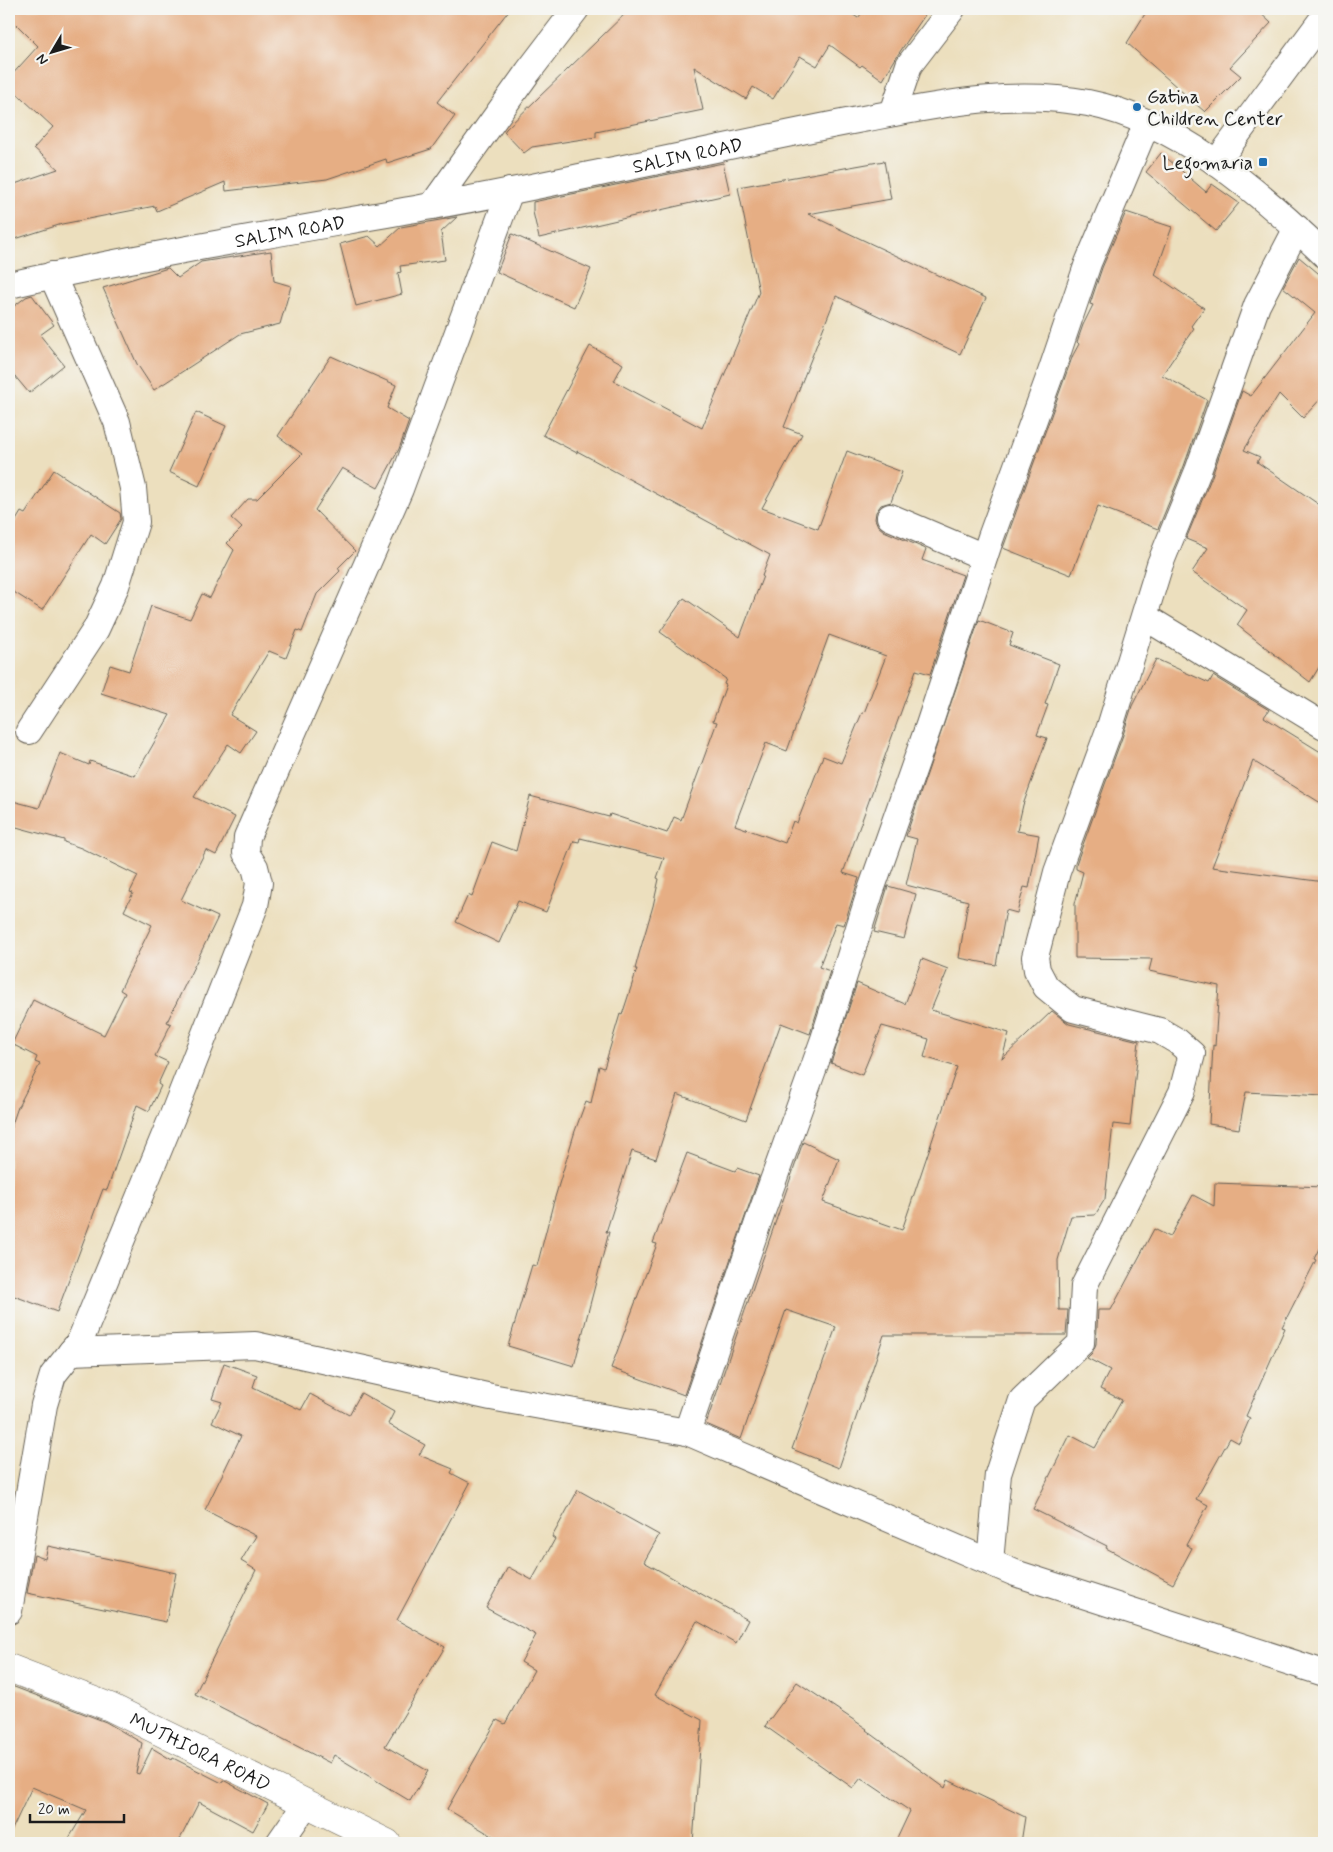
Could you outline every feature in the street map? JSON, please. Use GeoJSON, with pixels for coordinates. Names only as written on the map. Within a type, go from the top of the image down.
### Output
{"type":"FeatureCollection","features":[{"type":"Feature","properties":{"kind":"street"},"geometry":{"type":"LineString","coordinates":[[432,206],[528,72],[576,9]]}},
{"type":"Feature","properties":{"kind":"street"},"geometry":{"type":"LineString","coordinates":[[893,113],[909,65],[952,9]]}},
{"type":"Feature","properties":{"kind":"street"},"geometry":{"type":"LineString","coordinates":[[1216,163],[1324,17]]}},
{"type":"Feature","properties":{"kind":"street","name":"SALIM ROAD"},"geometry":{"type":"LineString","coordinates":[[9,285],[52,275],[510,191],[893,113],[994,97],[1037,96],[1085,103],[1116,110],[1147,123],[1195,148],[1216,163],[1297,228],[1324,254]]}},
{"type":"Feature","properties":{"kind":"street"},"geometry":{"type":"LineString","coordinates":[[687,1432],[760,1217],[824,1039],[870,893],[929,725],[984,557],[1050,378],[1088,263],[1147,123]]}},
{"type":"Feature","properties":{"kind":"street"},"geometry":{"type":"LineString","coordinates":[[9,1611],[44,1405],[53,1375],[80,1341],[173,1115],[255,906],[259,883],[254,867],[246,853],[247,838],[400,489],[510,191]]}},
{"type":"Feature","properties":{"kind":"street"},"geometry":{"type":"LineString","coordinates":[[990,1562],[998,1474],[1022,1400],[1081,1343],[1084,1286],[1182,1092],[1192,1054],[1177,1041],[1160,1031],[1073,1009],[1046,987],[1037,970],[1035,958],[1057,872],[1109,730],[1160,564],[1198,471],[1251,319],[1297,228]]}},
{"type":"Feature","properties":{"kind":"street"},"geometry":{"type":"LineString","coordinates":[[30,731],[96,629],[116,586],[136,522],[133,488],[117,422],[52,275]]}},
{"type":"Feature","properties":{"kind":"street"},"geometry":{"type":"LineString","coordinates":[[890,517],[984,557]]}},
{"type":"Feature","properties":{"kind":"street"},"geometry":{"type":"LineString","coordinates":[[1144,617],[1324,726]]}},
{"type":"Feature","properties":{"kind":"street"},"geometry":{"type":"LineString","coordinates":[[71,1352],[255,1345],[491,1397],[687,1432],[1015,1574],[1324,1673]]}},
{"type":"Feature","properties":{"kind":"street","name":"MUTHIORA ROAD"},"geometry":{"type":"LineString","coordinates":[[9,1668],[110,1707],[387,1843]]}},
{"type":"Feature","properties":{"kind":"street"},"geometry":{"type":"LineString","coordinates":[[279,1843],[306,1804]]}},
{"type":"Feature","properties":{"kind":"building"},"geometry":{"type":"Polygon","coordinates":[[[9,9],[510,9],[437,102],[455,116],[431,149],[387,163],[386,159],[327,179],[226,191],[225,182],[157,211],[155,206],[62,224],[9,241],[9,186],[58,169],[34,148],[53,127],[9,86],[9,78],[38,46],[9,17],[9,9]]]}},
{"type":"Feature","properties":{"kind":"building"},"geometry":{"type":"Polygon","coordinates":[[[630,9],[844,9],[858,18],[865,9],[929,9],[883,80],[862,65],[860,67],[830,45],[817,66],[800,56],[773,99],[753,87],[746,99],[694,67],[703,110],[596,132],[596,137],[532,147],[524,153],[504,132],[506,129],[630,9]]]}},
{"type":"Feature","properties":{"kind":"building"},"geometry":{"type":"Polygon","coordinates":[[[1148,9],[1256,9],[1271,23],[1230,67],[1241,76],[1205,112],[1127,43],[1148,9]]]}},
{"type":"Feature","properties":{"kind":"building"},"geometry":{"type":"Polygon","coordinates":[[[1161,153],[1206,192],[1212,184],[1239,203],[1216,231],[1146,172],[1161,153]]]}},
{"type":"Feature","properties":{"kind":"building"},"geometry":{"type":"Polygon","coordinates":[[[884,161],[891,199],[808,214],[986,298],[960,354],[836,296],[784,427],[802,434],[762,508],[818,529],[847,451],[902,472],[891,502],[881,505],[876,512],[875,519],[878,526],[884,531],[926,549],[922,560],[963,575],[930,674],[916,670],[843,873],[859,878],[844,925],[836,923],[819,967],[830,971],[810,1034],[781,1023],[746,1120],[677,1094],[656,1159],[632,1151],[606,1232],[609,1232],[574,1366],[508,1346],[532,1265],[537,1266],[575,1131],[586,1101],[591,1103],[599,1066],[604,1068],[620,1014],[622,1015],[637,969],[635,969],[659,879],[657,878],[664,858],[580,838],[579,842],[574,841],[546,912],[518,901],[499,943],[456,922],[468,895],[472,897],[492,842],[516,851],[530,796],[609,817],[610,814],[667,833],[674,817],[681,820],[717,722],[713,721],[726,685],[724,684],[726,679],[660,632],[684,598],[740,637],[770,555],[577,451],[577,453],[543,435],[590,346],[623,364],[614,381],[702,428],[759,292],[738,187],[884,161]],[[829,635],[787,751],[766,743],[735,825],[785,843],[793,821],[797,823],[823,756],[841,763],[862,713],[864,713],[886,656],[829,635]]]}},
{"type":"Feature","properties":{"kind":"building"},"geometry":{"type":"Polygon","coordinates":[[[723,163],[730,194],[539,238],[533,212],[533,202],[723,163]]]}},
{"type":"Feature","properties":{"kind":"building"},"geometry":{"type":"Polygon","coordinates":[[[1126,212],[1172,227],[1155,275],[1204,308],[1191,326],[1194,328],[1162,375],[1207,400],[1184,466],[1158,529],[1098,506],[1071,575],[1003,548],[1073,355],[1079,344],[1077,342],[1083,325],[1093,305],[1090,304],[1102,268],[1126,212]]]}},
{"type":"Feature","properties":{"kind":"building"},"geometry":{"type":"Polygon","coordinates":[[[457,217],[441,232],[445,260],[400,266],[401,272],[398,273],[402,294],[356,306],[340,244],[369,236],[380,246],[401,227],[457,217]]]}},
{"type":"Feature","properties":{"kind":"building"},"geometry":{"type":"Polygon","coordinates":[[[512,234],[591,269],[574,307],[497,272],[512,234]]]}},
{"type":"Feature","properties":{"kind":"building"},"geometry":{"type":"Polygon","coordinates":[[[271,251],[274,281],[291,286],[280,324],[240,334],[154,390],[137,364],[103,288],[168,268],[178,278],[201,262],[271,251]]]}},
{"type":"Feature","properties":{"kind":"building"},"geometry":{"type":"Polygon","coordinates":[[[1299,257],[1324,278],[1324,395],[1303,418],[1279,394],[1244,450],[1260,457],[1257,462],[1324,508],[1324,659],[1310,682],[1237,625],[1247,610],[1192,572],[1208,548],[1186,539],[1212,476],[1242,391],[1251,396],[1315,313],[1283,287],[1299,257]]]}},
{"type":"Feature","properties":{"kind":"building"},"geometry":{"type":"Polygon","coordinates":[[[32,295],[54,325],[40,335],[64,365],[29,393],[9,369],[9,310],[26,297],[32,295]]]}},
{"type":"Feature","properties":{"kind":"building"},"geometry":{"type":"Polygon","coordinates":[[[331,356],[396,385],[387,408],[409,421],[399,449],[378,488],[342,468],[315,510],[355,551],[338,568],[340,571],[317,594],[302,632],[297,630],[286,658],[269,651],[230,715],[256,731],[241,753],[228,744],[194,797],[235,817],[216,855],[206,850],[181,900],[218,917],[167,1022],[171,1024],[155,1056],[168,1062],[158,1084],[161,1086],[149,1111],[137,1105],[107,1190],[103,1189],[57,1312],[9,1294],[9,1133],[18,1107],[40,1064],[35,1062],[37,1057],[12,1044],[33,1000],[104,1035],[125,993],[120,990],[152,925],[124,911],[133,893],[130,892],[138,876],[81,848],[64,842],[64,840],[9,825],[9,800],[39,808],[60,753],[89,765],[90,761],[135,776],[170,715],[101,693],[110,665],[129,671],[151,606],[190,619],[202,594],[210,598],[234,550],[227,543],[242,528],[231,518],[248,499],[257,499],[302,454],[278,436],[331,356]]]}},
{"type":"Feature","properties":{"kind":"building"},"geometry":{"type":"Polygon","coordinates":[[[196,412],[226,426],[199,486],[169,472],[196,412]]]}},
{"type":"Feature","properties":{"kind":"building"},"geometry":{"type":"Polygon","coordinates":[[[54,470],[120,513],[121,519],[105,544],[91,534],[42,610],[9,589],[9,532],[21,512],[25,514],[54,470]]]}},
{"type":"Feature","properties":{"kind":"building"},"geometry":{"type":"Polygon","coordinates":[[[979,620],[1013,633],[1009,645],[1059,664],[1045,704],[1048,705],[1037,735],[1047,738],[1023,805],[1017,831],[1039,835],[1029,888],[1024,887],[1017,913],[1006,910],[996,965],[959,958],[968,901],[906,885],[917,839],[906,836],[979,620]]]}},
{"type":"Feature","properties":{"kind":"building"},"geometry":{"type":"Polygon","coordinates":[[[1156,659],[1209,683],[1213,676],[1269,710],[1264,717],[1324,754],[1324,805],[1253,761],[1212,867],[1324,882],[1324,1096],[1246,1092],[1239,1129],[1209,1124],[1213,1045],[1215,1046],[1219,986],[1149,971],[1152,959],[1075,958],[1075,904],[1083,872],[1076,869],[1076,864],[1132,706],[1156,659]]]}},
{"type":"Feature","properties":{"kind":"building"},"geometry":{"type":"Polygon","coordinates":[[[888,886],[916,894],[904,939],[874,932],[888,886]]]}},
{"type":"Feature","properties":{"kind":"building"},"geometry":{"type":"Polygon","coordinates":[[[922,959],[948,969],[931,1010],[1009,1033],[1002,1059],[1052,1011],[1069,1024],[1139,1041],[1130,1126],[1113,1124],[1105,1199],[1095,1215],[1071,1216],[1058,1260],[1059,1310],[1068,1310],[1066,1335],[884,1335],[839,1468],[792,1449],[836,1327],[786,1310],[741,1439],[706,1424],[803,1142],[839,1159],[823,1202],[902,1230],[957,1067],[924,1057],[929,1039],[882,1026],[862,1075],[831,1063],[857,983],[905,1004],[922,959]]]}},
{"type":"Feature","properties":{"kind":"building"},"geometry":{"type":"Polygon","coordinates":[[[687,1153],[735,1171],[737,1168],[759,1176],[684,1395],[611,1368],[657,1244],[653,1243],[687,1153]]]}},
{"type":"Feature","properties":{"kind":"building"},"geometry":{"type":"Polygon","coordinates":[[[1215,1183],[1324,1187],[1324,1238],[1314,1259],[1316,1260],[1282,1327],[1285,1328],[1246,1416],[1250,1418],[1239,1443],[1230,1438],[1196,1499],[1208,1505],[1186,1545],[1192,1548],[1173,1584],[1106,1548],[1107,1546],[1033,1509],[1070,1435],[1095,1448],[1122,1400],[1100,1389],[1110,1370],[1087,1358],[1092,1353],[1096,1344],[1098,1310],[1111,1310],[1154,1229],[1170,1237],[1193,1195],[1214,1206],[1215,1183]]]}},
{"type":"Feature","properties":{"kind":"building"},"geometry":{"type":"Polygon","coordinates":[[[224,1363],[257,1375],[253,1387],[301,1410],[310,1394],[349,1415],[361,1393],[394,1412],[388,1424],[425,1445],[419,1455],[453,1469],[451,1473],[470,1483],[397,1620],[445,1647],[385,1746],[428,1771],[410,1801],[334,1755],[330,1763],[195,1694],[256,1570],[241,1561],[256,1536],[205,1510],[241,1436],[212,1422],[222,1402],[212,1399],[224,1363]]]}},
{"type":"Feature","properties":{"kind":"building"},"geometry":{"type":"Polygon","coordinates":[[[578,1490],[659,1535],[644,1562],[748,1620],[736,1643],[697,1621],[655,1695],[702,1720],[693,1843],[504,1843],[447,1809],[497,1720],[505,1724],[534,1670],[521,1662],[536,1635],[486,1608],[508,1567],[532,1580],[555,1539],[552,1537],[578,1490]]]}},
{"type":"Feature","properties":{"kind":"building"},"geometry":{"type":"Polygon","coordinates":[[[48,1546],[176,1573],[166,1622],[27,1593],[34,1555],[45,1559],[48,1546]]]}},
{"type":"Feature","properties":{"kind":"building"},"geometry":{"type":"Polygon","coordinates":[[[797,1682],[867,1729],[945,1788],[948,1780],[1025,1817],[1021,1843],[895,1843],[910,1811],[861,1778],[853,1788],[765,1726],[797,1682]]]}},
{"type":"Feature","properties":{"kind":"building"},"geometry":{"type":"Polygon","coordinates":[[[9,1685],[106,1722],[142,1743],[136,1773],[139,1774],[152,1748],[172,1760],[173,1758],[222,1783],[223,1780],[268,1804],[253,1831],[199,1802],[178,1843],[66,1843],[86,1810],[32,1787],[9,1836],[9,1685]]]}},
{"type":"Feature","properties":{"kind":"place","name":"Gatina Children Center"},"geometry":{"type":"Point","coordinates":[1137,107]}},
{"type":"Feature","properties":{"kind":"place","name":"Legomaria"},"geometry":{"type":"Point","coordinates":[1263,162]}}]}
